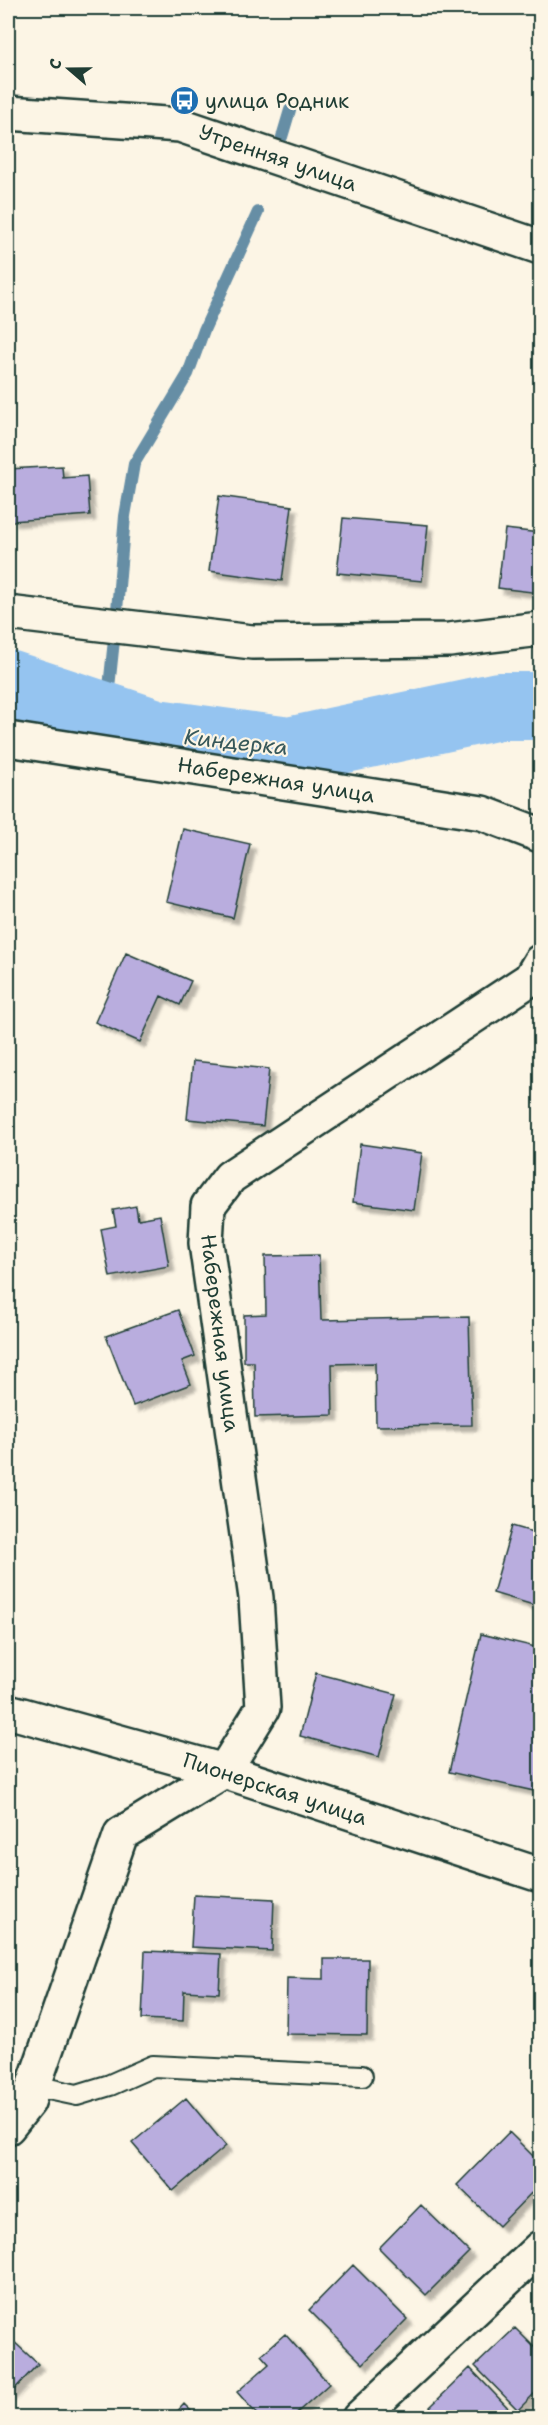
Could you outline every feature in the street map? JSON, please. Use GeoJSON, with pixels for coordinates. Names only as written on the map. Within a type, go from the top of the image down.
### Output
{"type":"FeatureCollection","features":[{"type":"Feature","properties":{"kind":"street","name":"Утренняя улица"},"geometry":{"type":"LineString","coordinates":[[8,112],[180,125],[540,247]]}},
{"type":"Feature","properties":{"kind":"street"},"geometry":{"type":"LineString","coordinates":[[8,614],[252,642],[449,640],[540,629]]}},
{"type":"Feature","properties":{"kind":"street","name":"Набережная улица"},"geometry":{"type":"LineString","coordinates":[[8,739],[482,813],[540,835]]}},
{"type":"Feature","properties":{"kind":"street","name":"Набережная улица"},"geometry":{"type":"LineString","coordinates":[[224,1771],[263,1708],[256,1598],[206,1244],[208,1206],[230,1177],[537,976]]}},
{"type":"Feature","properties":{"kind":"street","name":"Пионерская улица"},"geometry":{"type":"LineString","coordinates":[[8,1711],[224,1771],[540,1875]]}},
{"type":"Feature","properties":{"kind":"street"},"geometry":{"type":"LineString","coordinates":[[8,2127],[28,2103],[121,1834],[224,1771]]}},
{"type":"Feature","properties":{"kind":"street"},"geometry":{"type":"LineString","coordinates":[[359,2418],[540,2248]]}},
{"type":"Feature","properties":{"kind":"lane"},"geometry":{"type":"LineString","coordinates":[[34,2086],[77,2095],[110,2085],[153,2066],[362,2076]]}},
{"type":"Feature","properties":{"kind":"building"},"geometry":{"type":"Polygon","coordinates":[[[62,466],[63,478],[87,476],[90,515],[12,521],[8,469],[62,466]]]}},
{"type":"Feature","properties":{"kind":"building"},"geometry":{"type":"Polygon","coordinates":[[[219,496],[292,506],[282,581],[209,571],[219,496]]]}},
{"type":"Feature","properties":{"kind":"building"},"geometry":{"type":"Polygon","coordinates":[[[343,518],[428,525],[422,581],[337,573],[343,518]]]}},
{"type":"Feature","properties":{"kind":"building"},"geometry":{"type":"Polygon","coordinates":[[[505,529],[540,533],[540,593],[498,588],[505,529]]]}},
{"type":"Feature","properties":{"kind":"building"},"geometry":{"type":"Polygon","coordinates":[[[183,829],[250,844],[233,918],[166,902],[183,829]]]}},
{"type":"Feature","properties":{"kind":"building"},"geometry":{"type":"Polygon","coordinates":[[[126,953],[191,981],[180,1005],[161,996],[140,1042],[95,1022],[126,953]]]}},
{"type":"Feature","properties":{"kind":"building"},"geometry":{"type":"Polygon","coordinates":[[[193,1061],[269,1069],[263,1126],[187,1119],[193,1061]]]}},
{"type":"Feature","properties":{"kind":"building"},"geometry":{"type":"Polygon","coordinates":[[[360,1144],[422,1153],[414,1210],[353,1202],[360,1144]]]}},
{"type":"Feature","properties":{"kind":"building"},"geometry":{"type":"Polygon","coordinates":[[[136,1206],[138,1219],[160,1215],[169,1266],[110,1277],[101,1229],[116,1226],[113,1210],[136,1206]]]}},
{"type":"Feature","properties":{"kind":"building"},"geometry":{"type":"Polygon","coordinates":[[[319,1255],[321,1320],[469,1317],[472,1425],[376,1426],[375,1363],[332,1364],[333,1415],[255,1417],[254,1362],[244,1362],[244,1315],[266,1314],[265,1256],[319,1255]]]}},
{"type":"Feature","properties":{"kind":"building"},"geometry":{"type":"Polygon","coordinates":[[[178,1310],[195,1356],[182,1361],[191,1384],[133,1406],[106,1336],[178,1310]]]}},
{"type":"Feature","properties":{"kind":"building"},"geometry":{"type":"Polygon","coordinates":[[[512,1526],[540,1534],[540,1607],[493,1593],[512,1526]]]}},
{"type":"Feature","properties":{"kind":"building"},"geometry":{"type":"Polygon","coordinates":[[[481,1634],[540,1648],[540,1762],[534,1791],[449,1772],[481,1634]]]}},
{"type":"Feature","properties":{"kind":"building"},"geometry":{"type":"Polygon","coordinates":[[[316,1673],[396,1694],[379,1757],[300,1736],[316,1673]]]}},
{"type":"Feature","properties":{"kind":"building"},"geometry":{"type":"Polygon","coordinates":[[[194,1895],[274,1899],[272,1951],[191,1947],[194,1895]]]}},
{"type":"Feature","properties":{"kind":"building"},"geometry":{"type":"Polygon","coordinates":[[[145,1951],[221,1954],[219,1993],[184,1991],[183,2021],[142,2019],[145,1951]]]}},
{"type":"Feature","properties":{"kind":"building"},"geometry":{"type":"Polygon","coordinates":[[[324,1959],[368,1959],[367,2035],[286,2034],[287,1978],[324,1979],[324,1959]]]}},
{"type":"Feature","properties":{"kind":"building"},"geometry":{"type":"Polygon","coordinates":[[[186,2098],[226,2146],[173,2191],[132,2143],[186,2098]]]}},
{"type":"Feature","properties":{"kind":"building"},"geometry":{"type":"Polygon","coordinates":[[[509,2132],[540,2163],[540,2184],[499,2226],[457,2185],[509,2132]]]}},
{"type":"Feature","properties":{"kind":"building"},"geometry":{"type":"Polygon","coordinates":[[[421,2205],[469,2252],[426,2295],[379,2248],[421,2205]]]}},
{"type":"Feature","properties":{"kind":"building"},"geometry":{"type":"Polygon","coordinates":[[[353,2265],[407,2319],[363,2364],[309,2310],[353,2265]]]}},
{"type":"Feature","properties":{"kind":"building"},"geometry":{"type":"Polygon","coordinates":[[[515,2328],[540,2353],[540,2388],[518,2410],[475,2366],[515,2328]]]}},
{"type":"Feature","properties":{"kind":"building"},"geometry":{"type":"Polygon","coordinates":[[[285,2334],[329,2384],[291,2418],[260,2418],[237,2392],[269,2364],[261,2355],[285,2334]]]}},
{"type":"Feature","properties":{"kind":"building"},"geometry":{"type":"Polygon","coordinates":[[[11,2339],[38,2364],[8,2396],[8,2343],[11,2339]]]}},
{"type":"Feature","properties":{"kind":"building"},"geometry":{"type":"Polygon","coordinates":[[[470,2368],[512,2412],[506,2418],[440,2418],[430,2407],[470,2368]]]}},
{"type":"Feature","properties":{"kind":"building"},"geometry":{"type":"Polygon","coordinates":[[[184,2404],[198,2418],[171,2418],[184,2404]]]}},
{"type":"Feature","properties":{"kind":"waterway"},"geometry":{"type":"LineString","coordinates":[[282,137],[290,110]]}},
{"type":"Feature","properties":{"kind":"waterway"},"geometry":{"type":"LineString","coordinates":[[117,610],[125,516],[134,464],[188,374],[204,330],[258,212]]}},
{"type":"Feature","properties":{"kind":"waterway"},"geometry":{"type":"LineString","coordinates":[[106,716],[114,640]]}},
{"type":"Feature","properties":{"kind":"waterway","name":"Киндерка"},"geometry":{"type":"LineString","coordinates":[[8,684],[156,733],[289,751],[499,706],[540,706]]}},
{"type":"Feature","properties":{"kind":"place","name":"улица Родник"},"geometry":{"type":"Point","coordinates":[184,101]}}]}
